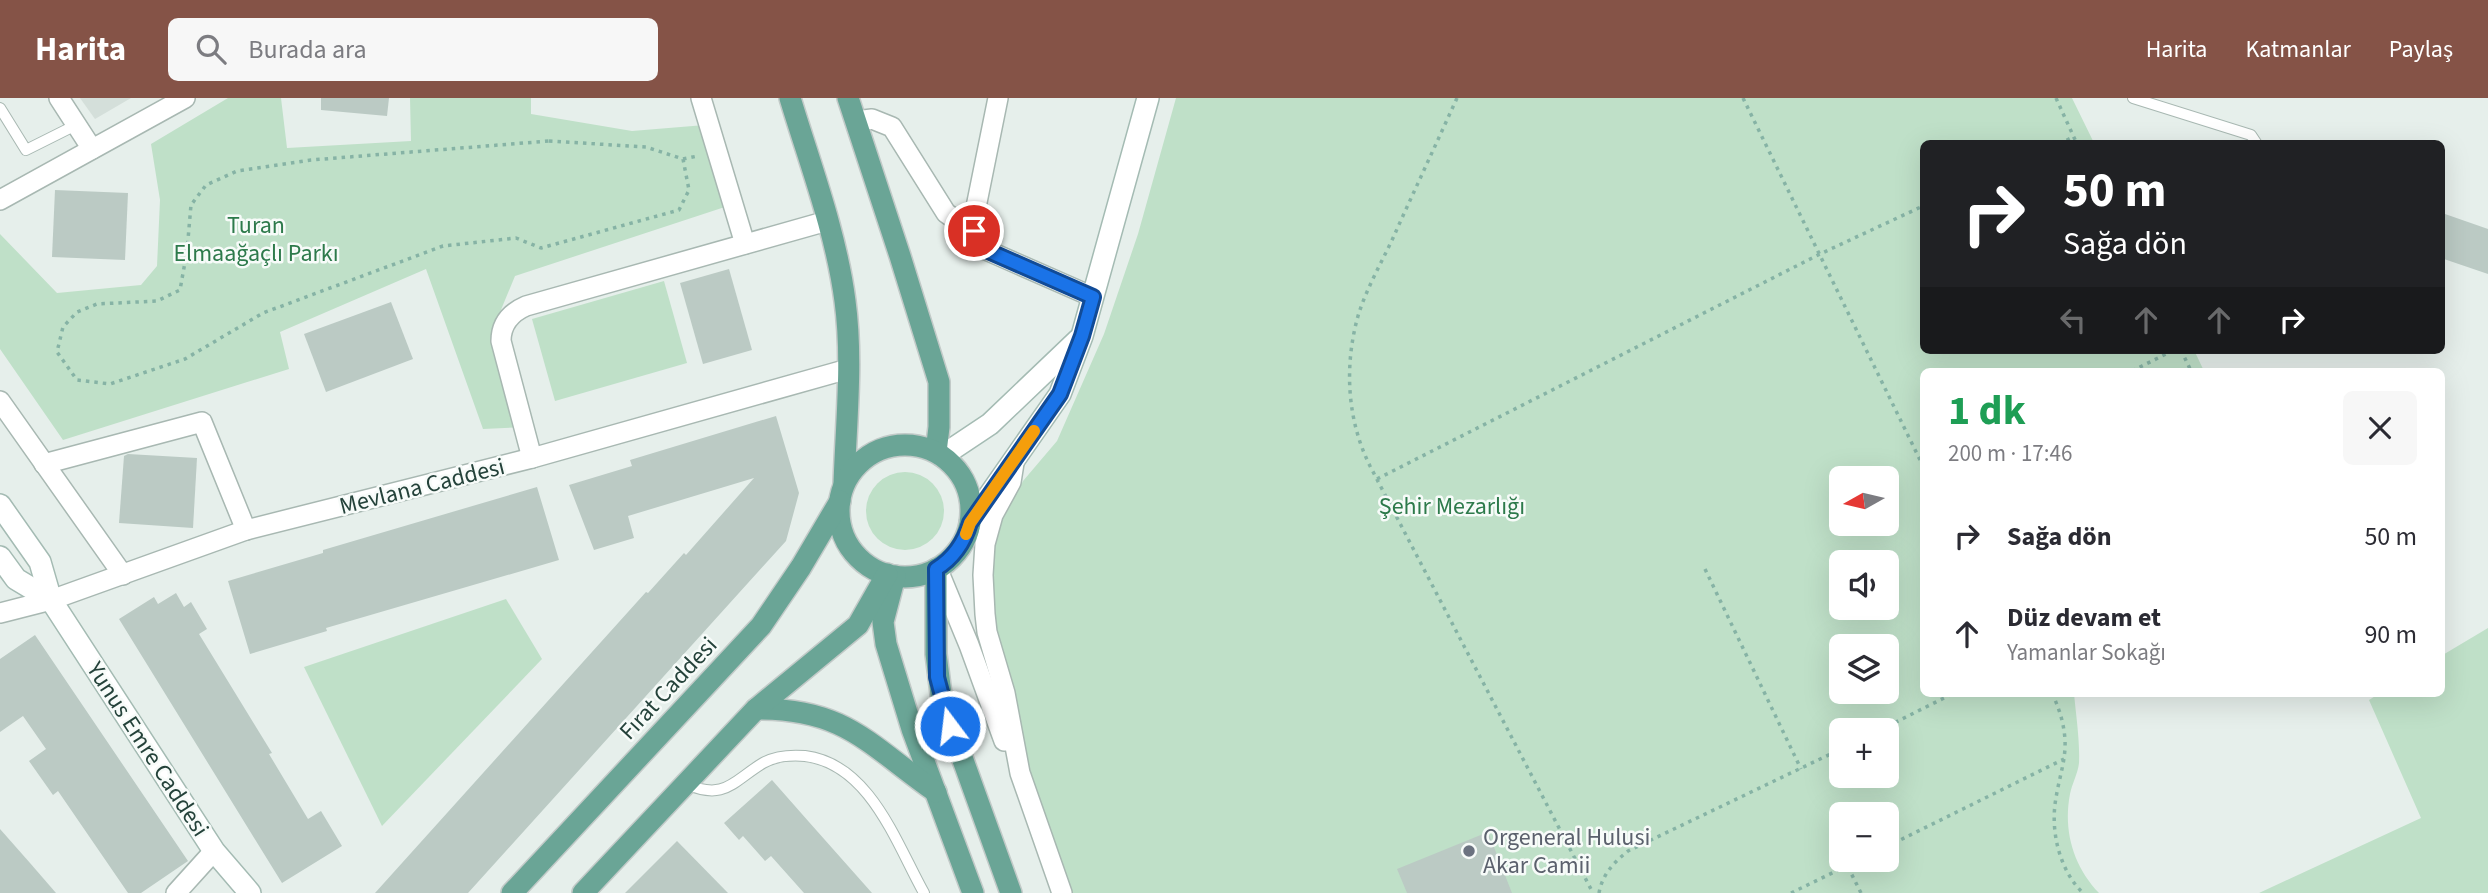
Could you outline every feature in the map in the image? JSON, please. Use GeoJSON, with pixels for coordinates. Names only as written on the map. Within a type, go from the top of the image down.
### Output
{"type":"FeatureCollection","features":[{"type":"Feature","properties":{"kind":"main road"},"geometry":{"type":"LineString","coordinates":[[790,98],[839,264],[845,302],[848,369],[840,522],[847,542],[868,565],[891,575],[920,575],[937,569],[950,559],[961,546],[970,523],[970,500],[966,485],[954,466],[939,454],[912,445],[894,445],[878,450],[857,465],[842,494]]}},
{"type":"Feature","properties":{"kind":"main road"},"geometry":{"type":"LineString","coordinates":[[848,98],[939,382],[939,454]]}},
{"type":"Feature","properties":{"kind":"main road","name":"Fırat Caddesi"},"geometry":{"type":"LineString","coordinates":[[512,893],[761,626],[801,567],[842,494]]}},
{"type":"Feature","properties":{"kind":"main road"},"geometry":{"type":"LineString","coordinates":[[937,569],[937,677],[942,702],[1011,893]]}},
{"type":"Feature","properties":{"kind":"main road"},"geometry":{"type":"LineString","coordinates":[[583,893],[756,709],[858,625],[891,575]]}},
{"type":"Feature","properties":{"kind":"main road"},"geometry":{"type":"LineString","coordinates":[[891,575],[883,622],[884,633],[912,729],[973,893]]}},
{"type":"Feature","properties":{"kind":"main road"},"geometry":{"type":"LineString","coordinates":[[756,709],[795,711],[842,725],[869,740],[900,767],[936,792]]}},
{"type":"Feature","properties":{"kind":"street"},"geometry":{"type":"LineString","coordinates":[[59,98],[92,149]]}},
{"type":"Feature","properties":{"kind":"street"},"geometry":{"type":"LineString","coordinates":[[0,200],[185,98]]}},
{"type":"Feature","properties":{"kind":"street"},"geometry":{"type":"LineString","coordinates":[[701,98],[745,244]]}},
{"type":"Feature","properties":{"kind":"street"},"geometry":{"type":"LineString","coordinates":[[998,98],[973,222],[978,242],[986,250],[1093,297]]}},
{"type":"Feature","properties":{"kind":"street"},"geometry":{"type":"LineString","coordinates":[[970,523],[1060,394],[1082,336],[1148,98]]}},
{"type":"Feature","properties":{"kind":"street"},"geometry":{"type":"LineString","coordinates":[[855,121],[872,119],[892,127],[946,213],[953,218],[973,222]]}},
{"type":"Feature","properties":{"kind":"street"},"geometry":{"type":"LineString","coordinates":[[532,458],[501,341],[503,328],[511,315],[526,306],[827,221]]}},
{"type":"Feature","properties":{"kind":"street"},"geometry":{"type":"LineString","coordinates":[[939,454],[990,424],[1082,336]]}},
{"type":"Feature","properties":{"kind":"street","name":"Mevlana Caddesi"},"geometry":{"type":"LineString","coordinates":[[0,613],[51,600],[246,530],[532,458],[848,369]]}},
{"type":"Feature","properties":{"kind":"street"},"geometry":{"type":"LineString","coordinates":[[0,401],[123,575]]}},
{"type":"Feature","properties":{"kind":"street"},"geometry":{"type":"LineString","coordinates":[[44,464],[202,422],[246,530]]}},
{"type":"Feature","properties":{"kind":"street"},"geometry":{"type":"LineString","coordinates":[[1015,459],[1011,482],[993,515],[988,532],[983,575],[987,632],[1004,693],[1020,773],[1062,893]]}},
{"type":"Feature","properties":{"kind":"street","name":"Yunus Emre Caddesi"},"geometry":{"type":"LineString","coordinates":[[0,505],[40,562],[51,600],[214,851],[250,893]]}},
{"type":"Feature","properties":{"kind":"street","name":"Yunus Emre Caddesi"},"geometry":{"type":"LineString","coordinates":[[0,557],[16,579],[51,600]]}},
{"type":"Feature","properties":{"kind":"street"},"geometry":{"type":"LineString","coordinates":[[937,569],[969,645],[1012,762],[1020,773]]}},
{"type":"Feature","properties":{"kind":"street"},"geometry":{"type":"LineString","coordinates":[[176,893],[214,851]]}},
{"type":"Feature","properties":{"kind":"lane"},"geometry":{"type":"LineString","coordinates":[[2133,98],[2251,135],[2254,140]]}},
{"type":"Feature","properties":{"kind":"lane"},"geometry":{"type":"LineString","coordinates":[[0,108],[26,150],[76,125]]}},
{"type":"Feature","properties":{"kind":"lane"},"geometry":{"type":"LineString","coordinates":[[686,784],[701,790],[715,791],[732,786],[765,762],[776,758],[800,756],[824,761],[855,779],[867,793],[923,893]]}},
{"type":"Feature","properties":{"kind":"path"},"geometry":{"type":"LineString","coordinates":[[1457,98],[1359,314],[1350,382],[1352,413],[1361,448],[1593,893]]}},
{"type":"Feature","properties":{"kind":"path"},"geometry":{"type":"LineString","coordinates":[[1744,98],[1920,460]]}},
{"type":"Feature","properties":{"kind":"path"},"geometry":{"type":"LineString","coordinates":[[2056,98],[2075,140]]}},
{"type":"Feature","properties":{"kind":"path"},"geometry":{"type":"LineString","coordinates":[[2067,140],[2073,137]]}},
{"type":"Feature","properties":{"kind":"path"},"geometry":{"type":"LineString","coordinates":[[549,141],[646,147],[683,159],[689,190],[679,210],[541,248],[516,239],[482,240],[443,246],[263,313],[185,359],[110,384],[77,380],[57,352],[63,327],[77,312],[97,304],[158,301],[180,290],[191,205],[206,185],[237,171],[311,160],[549,141]]}},
{"type":"Feature","properties":{"kind":"path"},"geometry":{"type":"LineString","coordinates":[[1377,479],[1820,254],[1920,207]]}},
{"type":"Feature","properties":{"kind":"path"},"geometry":{"type":"LineString","coordinates":[[2138,368],[2166,354]]}},
{"type":"Feature","properties":{"kind":"path"},"geometry":{"type":"LineString","coordinates":[[1705,569],[1801,769]]}},
{"type":"Feature","properties":{"kind":"path"},"geometry":{"type":"LineString","coordinates":[[1899,720],[1946,697]]}},
{"type":"Feature","properties":{"kind":"path"},"geometry":{"type":"LineString","coordinates":[[2053,697],[2063,723],[2064,759],[2055,800],[2055,830],[2063,863],[2083,893]]}},
{"type":"Feature","properties":{"kind":"path"},"geometry":{"type":"LineString","coordinates":[[1599,893],[1605,875],[1628,851],[1829,755]]}},
{"type":"Feature","properties":{"kind":"path"},"geometry":{"type":"LineString","coordinates":[[1899,841],[2064,759]]}},
{"type":"Feature","properties":{"kind":"path"},"geometry":{"type":"LineString","coordinates":[[1791,893],[1835,872]]}},
{"type":"Feature","properties":{"kind":"path"},"geometry":{"type":"LineString","coordinates":[[1851,872],[1861,893]]}},
{"type":"Feature","properties":{"kind":"shaded area"},"geometry":{"type":"Polygon","coordinates":[[[80,98],[131,98],[95,119],[80,98]]]}},
{"type":"Feature","properties":{"kind":"green space","name":"Turan Elmaağaçlı Parkı"},"geometry":{"type":"Polygon","coordinates":[[[228,98],[281,98],[287,148],[411,141],[410,98],[531,98],[531,114],[632,131],[705,125],[740,202],[515,276],[498,317],[526,427],[483,429],[426,269],[280,332],[289,369],[63,440],[0,349],[0,234],[57,293],[141,285],[157,266],[160,200],[151,144],[228,98]]]}},
{"type":"Feature","properties":{"kind":"green space","name":"Şehir Mezarlığı"},"geometry":{"type":"Polygon","coordinates":[[[1176,98],[2072,98],[2093,140],[1920,140],[1920,354],[2196,354],[2203,368],[1920,368],[1920,697],[2074,697],[2079,763],[2068,807],[2069,834],[2083,871],[2099,893],[1067,893],[980,615],[998,528],[1023,481],[1057,441],[1104,334],[1138,234],[1176,98]]]}},
{"type":"Feature","properties":{"kind":"green space"},"geometry":{"type":"Polygon","coordinates":[[[664,281],[687,363],[555,401],[532,319],[664,281]]]}},
{"type":"Feature","properties":{"kind":"green space"},"geometry":{"type":"Polygon","coordinates":[[[897,472],[913,472],[927,478],[938,489],[944,503],[944,519],[938,533],[927,544],[913,550],[897,550],[883,544],[872,533],[866,519],[866,503],[872,489],[883,478],[897,472]]]}},
{"type":"Feature","properties":{"kind":"green space"},"geometry":{"type":"Polygon","coordinates":[[[506,599],[542,659],[382,826],[304,667],[506,599]]]}},
{"type":"Feature","properties":{"kind":"green space"},"geometry":{"type":"Polygon","coordinates":[[[2488,628],[2488,893],[2259,893],[2421,818],[2369,700],[2374,697],[2445,697],[2445,654],[2488,628]]]}},
{"type":"Feature","properties":{"kind":"building"},"geometry":{"type":"Polygon","coordinates":[[[321,98],[389,98],[387,116],[321,110],[321,98]]]}},
{"type":"Feature","properties":{"kind":"building"},"geometry":{"type":"Polygon","coordinates":[[[55,190],[128,193],[125,260],[52,257],[55,190]]]}},
{"type":"Feature","properties":{"kind":"building"},"geometry":{"type":"Polygon","coordinates":[[[2445,214],[2488,229],[2488,274],[2445,259],[2445,214]]]}},
{"type":"Feature","properties":{"kind":"building"},"geometry":{"type":"Polygon","coordinates":[[[729,269],[752,350],[703,364],[680,283],[729,269]]]}},
{"type":"Feature","properties":{"kind":"building"},"geometry":{"type":"Polygon","coordinates":[[[391,302],[413,359],[326,392],[304,334],[391,302]]]}},
{"type":"Feature","properties":{"kind":"building"},"geometry":{"type":"Polygon","coordinates":[[[776,416],[799,493],[786,541],[468,893],[375,893],[646,592],[648,593],[684,553],[686,555],[754,478],[628,516],[634,538],[594,550],[569,485],[632,466],[630,460],[776,416]]]}},
{"type":"Feature","properties":{"kind":"building"},"geometry":{"type":"Polygon","coordinates":[[[128,454],[197,458],[193,528],[119,523],[124,456],[128,454]]]}},
{"type":"Feature","properties":{"kind":"building"},"geometry":{"type":"Polygon","coordinates":[[[537,487],[559,560],[326,628],[327,631],[250,654],[228,581],[537,487]]]}},
{"type":"Feature","properties":{"kind":"building"},"geometry":{"type":"Polygon","coordinates":[[[176,593],[184,607],[191,602],[207,629],[199,634],[272,753],[269,754],[308,819],[321,811],[342,846],[282,883],[119,619],[154,597],[158,604],[176,593]]]}},
{"type":"Feature","properties":{"kind":"building"},"geometry":{"type":"Polygon","coordinates":[[[35,635],[188,861],[141,893],[128,893],[58,791],[53,795],[29,761],[46,749],[23,716],[0,732],[0,659],[35,635]]]}},
{"type":"Feature","properties":{"kind":"building"},"geometry":{"type":"Polygon","coordinates":[[[772,780],[872,893],[804,893],[771,856],[765,861],[743,836],[739,840],[724,823],[772,780]]]}},
{"type":"Feature","properties":{"kind":"building"},"geometry":{"type":"Polygon","coordinates":[[[0,829],[30,863],[56,893],[0,893],[0,829]]]}},
{"type":"Feature","properties":{"kind":"building","name":"Orgeneral Hulusi Akar Camii"},"geometry":{"type":"Polygon","coordinates":[[[1488,832],[1512,893],[1407,893],[1397,869],[1488,832]]]}},
{"type":"Feature","properties":{"kind":"building"},"geometry":{"type":"Polygon","coordinates":[[[677,841],[728,893],[625,893],[677,841]]]}},
{"type":"Feature","properties":{"kind":"slow traffic"},"geometry":{"type":"LineString","coordinates":[[966,534],[970,523],[1034,431]]}},
{"type":"Feature","properties":{"kind":"place","name":"Orgeneral Hulusi Akar Camii"},"geometry":{"type":"Point","coordinates":[1469,851]}},
{"type":"Feature","properties":{"kind":"route"},"geometry":{"type":"LineString","coordinates":[[950,726],[937,677],[936,569],[950,559],[961,546],[970,523],[1060,394],[1082,336],[1093,297],[986,250],[978,242],[974,231]]}}]}
